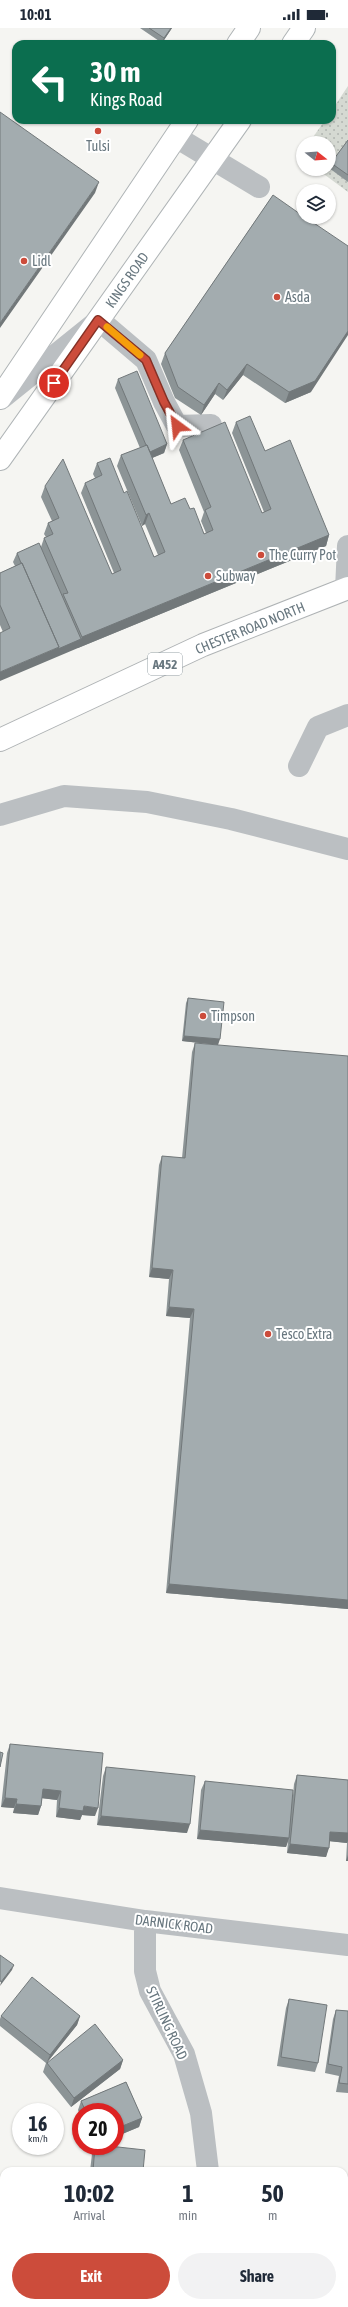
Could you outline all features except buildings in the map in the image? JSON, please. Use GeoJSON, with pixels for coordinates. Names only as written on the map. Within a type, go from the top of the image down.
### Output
{"type":"FeatureCollection","features":[{"type":"Feature","properties":{"kind":"main road"},"geometry":{"type":"LineString","coordinates":[[241,40],[249,28]]}},
{"type":"Feature","properties":{"kind":"main road"},"geometry":{"type":"LineString","coordinates":[[296,40],[304,28]]}},
{"type":"Feature","properties":{"kind":"main road","name":"KINGS ROAD"},"geometry":{"type":"LineString","coordinates":[[0,459],[237,124]]}},
{"type":"Feature","properties":{"kind":"main road"},"geometry":{"type":"LineString","coordinates":[[0,399],[181,128]]}},
{"type":"Feature","properties":{"kind":"main road","name":"CHESTER ROAD NORTH"},"geometry":{"type":"LineString","coordinates":[[0,740],[203,646],[347,589]]}},
{"type":"Feature","properties":{"kind":"street"},"geometry":{"type":"LineString","coordinates":[[181,128],[214,158],[259,187]]}},
{"type":"Feature","properties":{"kind":"street"},"geometry":{"type":"LineString","coordinates":[[0,399],[98,320],[146,360],[164,402],[177,426],[211,425]]}},
{"type":"Feature","properties":{"kind":"street"},"geometry":{"type":"LineString","coordinates":[[347,589],[348,546]]}},
{"type":"Feature","properties":{"kind":"street"},"geometry":{"type":"LineString","coordinates":[[299,766],[318,727],[348,715]]}},
{"type":"Feature","properties":{"kind":"street"},"geometry":{"type":"LineString","coordinates":[[0,815],[64,796],[147,802],[231,819],[348,849]]}},
{"type":"Feature","properties":{"kind":"street","name":"DARNICK ROAD"},"geometry":{"type":"LineString","coordinates":[[0,1898],[145,1921],[348,1945]]}},
{"type":"Feature","properties":{"kind":"street","name":"STIRLING ROAD"},"geometry":{"type":"LineString","coordinates":[[145,1921],[145,1971],[150,1991],[184,2054],[201,2113],[208,2167]]}},
{"type":"Feature","properties":{"kind":"shaded area"},"geometry":{"type":"Polygon","coordinates":[[[348,86],[348,192],[326,176],[336,176],[336,136],[314,136],[322,124],[336,124],[336,104],[348,86]]]}},
{"type":"Feature","properties":{"kind":"slow traffic"},"geometry":{"type":"LineString","coordinates":[[107,327],[140,355]]}},
{"type":"Feature","properties":{"kind":"place","name":"Tulsi"},"geometry":{"type":"Point","coordinates":[98,131]}},
{"type":"Feature","properties":{"kind":"place","name":"Lidl"},"geometry":{"type":"Point","coordinates":[24,261]}},
{"type":"Feature","properties":{"kind":"place","name":"Asda"},"geometry":{"type":"Point","coordinates":[277,297]}},
{"type":"Feature","properties":{"kind":"place","name":"The Curry Pot"},"geometry":{"type":"Point","coordinates":[261,555]}},
{"type":"Feature","properties":{"kind":"place","name":"Subway"},"geometry":{"type":"Point","coordinates":[208,576]}},
{"type":"Feature","properties":{"kind":"place","name":"Timpson"},"geometry":{"type":"Point","coordinates":[203,1016]}},
{"type":"Feature","properties":{"kind":"place","name":"Tesco Extra"},"geometry":{"type":"Point","coordinates":[268,1334]}},
{"type":"Feature","properties":{"kind":"route"},"geometry":{"type":"LineString","coordinates":[[54,383],[98,320],[146,360],[164,402],[177,426]]}}]}
